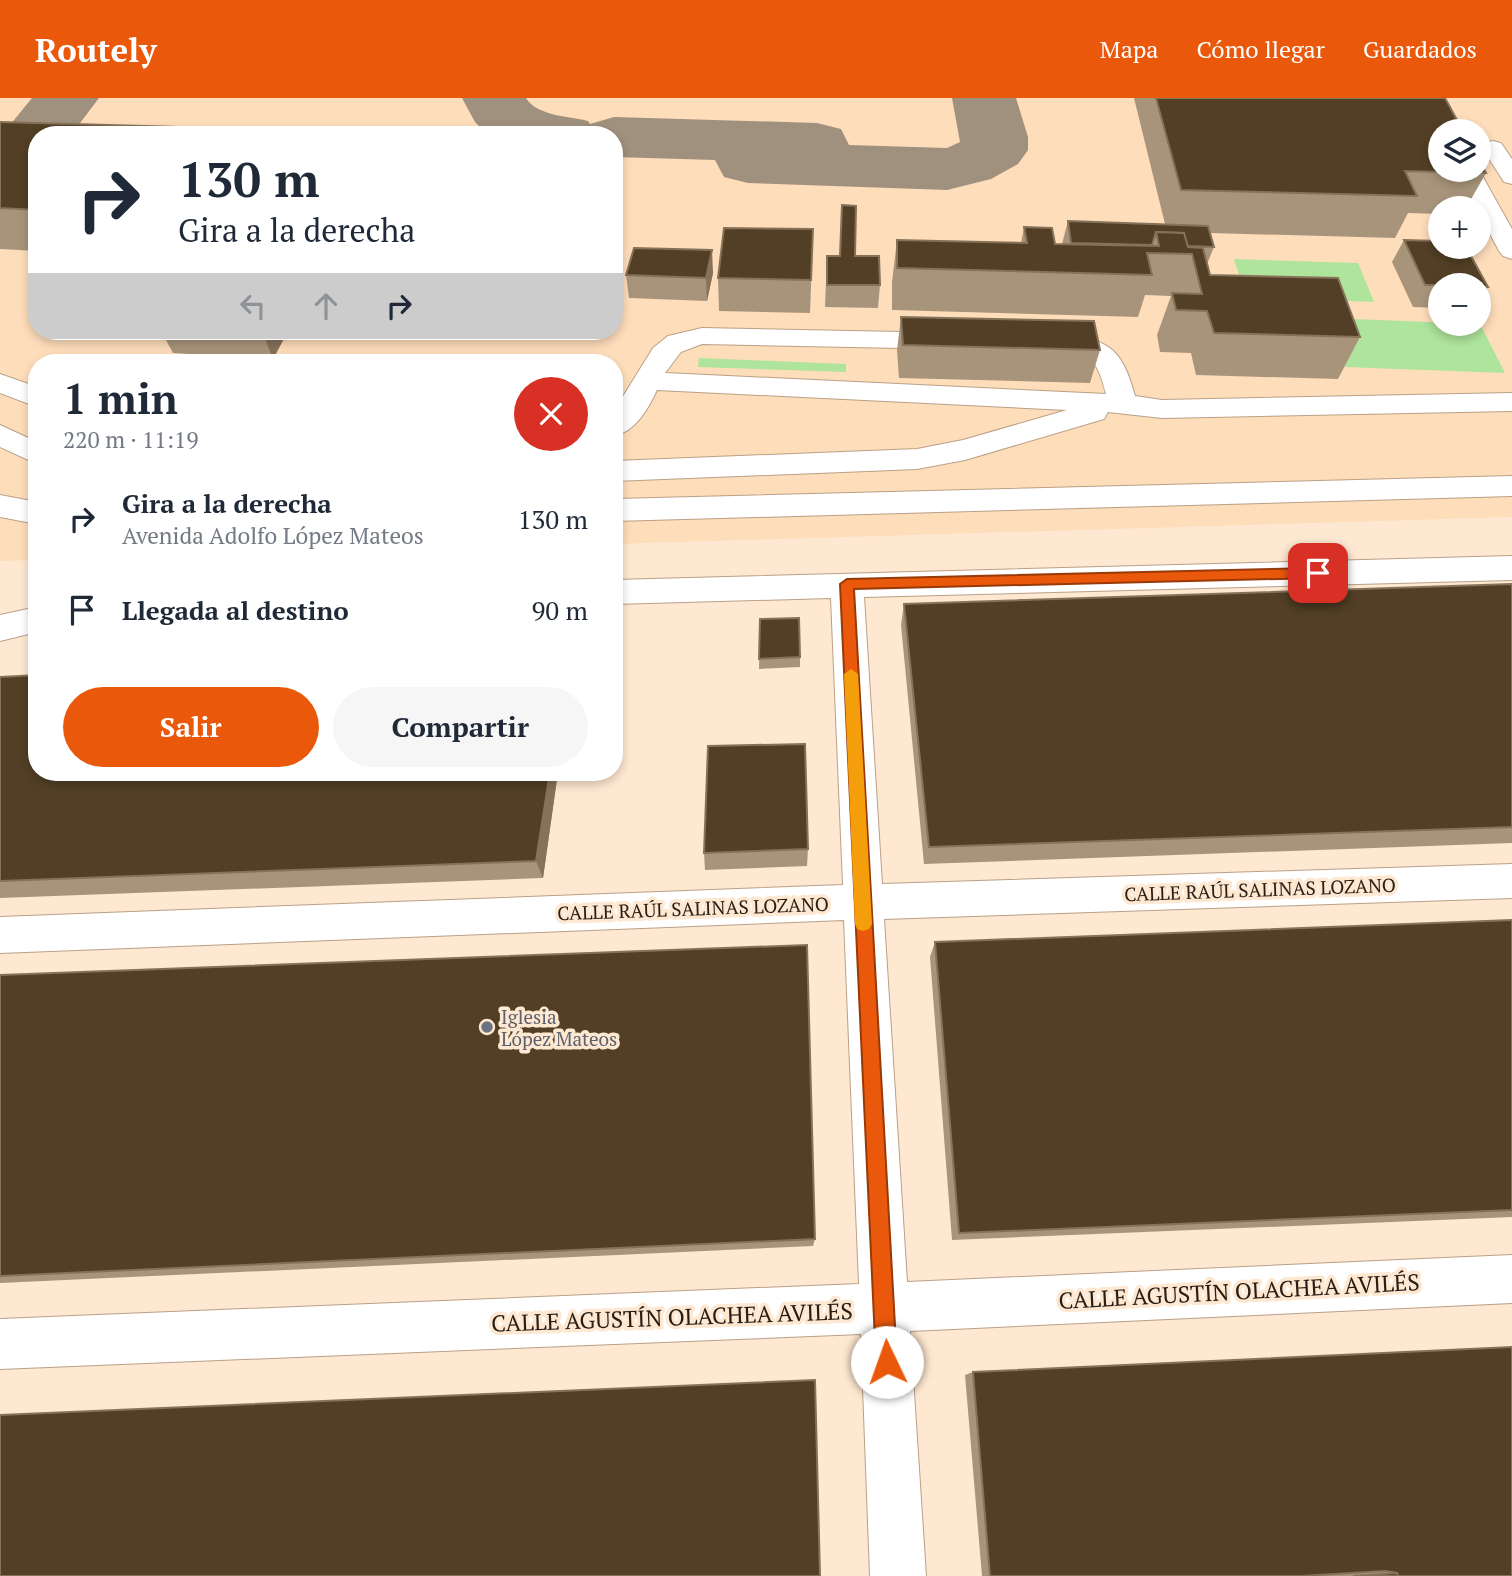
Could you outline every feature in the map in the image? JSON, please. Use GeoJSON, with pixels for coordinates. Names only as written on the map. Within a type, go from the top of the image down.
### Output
{"type":"FeatureCollection","features":[{"type":"Feature","properties":{"kind":"street"},"geometry":{"type":"LineString","coordinates":[[1493,148],[1512,177]]}},
{"type":"Feature","properties":{"kind":"street"},"geometry":{"type":"LineString","coordinates":[[1474,182],[1512,251]]}},
{"type":"Feature","properties":{"kind":"street"},"geometry":{"type":"LineString","coordinates":[[623,421],[629,417],[660,356],[673,344],[702,336],[972,341]]}},
{"type":"Feature","properties":{"kind":"street"},"geometry":{"type":"LineString","coordinates":[[1027,343],[1088,345],[1103,353],[1112,363],[1123,404]]}},
{"type":"Feature","properties":{"kind":"street"},"geometry":{"type":"LineString","coordinates":[[649,381],[1123,404],[1162,409],[1512,402]]}},
{"type":"Feature","properties":{"kind":"street"},"geometry":{"type":"LineString","coordinates":[[0,383],[28,394]]}},
{"type":"Feature","properties":{"kind":"street"},"geometry":{"type":"LineString","coordinates":[[623,471],[855,464],[917,459],[965,450],[1123,404]]}},
{"type":"Feature","properties":{"kind":"street"},"geometry":{"type":"LineString","coordinates":[[0,435],[28,449]]}},
{"type":"Feature","properties":{"kind":"street"},"geometry":{"type":"LineString","coordinates":[[623,510],[1512,486]]}},
{"type":"Feature","properties":{"kind":"street"},"geometry":{"type":"LineString","coordinates":[[0,506],[28,511]]}},
{"type":"Feature","properties":{"kind":"street"},"geometry":{"type":"LineString","coordinates":[[623,592],[1512,568]]}},
{"type":"Feature","properties":{"kind":"street"},"geometry":{"type":"LineString","coordinates":[[847,584],[898,1576]]}},
{"type":"Feature","properties":{"kind":"street"},"geometry":{"type":"LineString","coordinates":[[0,628],[28,620]]}},
{"type":"Feature","properties":{"kind":"street","name":"CALLE RAÚL SALINAS LOZANO"},"geometry":{"type":"LineString","coordinates":[[0,935],[862,902],[1512,881]]}},
{"type":"Feature","properties":{"kind":"street","name":"CALLE AGUSTÍN OLACHEA AVILÉS"},"geometry":{"type":"LineString","coordinates":[[0,1344],[1512,1279]]}},
{"type":"Feature","properties":{"kind":"shaded area"},"geometry":{"type":"Polygon","coordinates":[[[0,98],[1512,98],[1512,517],[623,544],[623,354],[28,354],[28,560],[0,561],[0,98]]]}},
{"type":"Feature","properties":{"kind":"green space"},"geometry":{"type":"Polygon","coordinates":[[[1234,259],[1358,263],[1374,302],[1246,297],[1234,259]]]}},
{"type":"Feature","properties":{"kind":"green space"},"geometry":{"type":"Polygon","coordinates":[[[1327,318],[1428,322],[1428,336],[1486,336],[1505,373],[1345,367],[1327,318]]]}},
{"type":"Feature","properties":{"kind":"green space"},"geometry":{"type":"Polygon","coordinates":[[[699,358],[846,364],[846,372],[698,367],[699,358]]]}},
{"type":"Feature","properties":{"kind":"building"},"geometry":{"type":"Polygon","coordinates":[[[1156,98],[1445,98],[1456,119],[1428,119],[1428,172],[1405,171],[1417,196],[1181,190],[1156,98]]]}},
{"type":"Feature","properties":{"kind":"building"},"geometry":{"type":"Polygon","coordinates":[[[0,122],[142,126],[28,126],[28,210],[0,208],[0,122]]]}},
{"type":"Feature","properties":{"kind":"building"},"geometry":{"type":"Polygon","coordinates":[[[842,205],[856,206],[855,256],[879,256],[880,285],[827,285],[827,256],[840,256],[842,205]]]}},
{"type":"Feature","properties":{"kind":"building"},"geometry":{"type":"Polygon","coordinates":[[[1068,221],[1208,226],[1214,247],[1187,246],[1184,233],[1156,232],[1152,245],[1071,243],[1068,221]]]}},
{"type":"Feature","properties":{"kind":"building"},"geometry":{"type":"Polygon","coordinates":[[[1024,227],[1052,228],[1055,244],[1159,246],[1156,232],[1184,233],[1188,247],[1203,248],[1210,275],[1338,278],[1360,337],[1214,333],[1207,311],[1176,310],[1172,293],[1202,294],[1192,254],[1147,253],[1152,275],[897,268],[897,240],[1027,243],[1024,227]]]}},
{"type":"Feature","properties":{"kind":"building"},"geometry":{"type":"Polygon","coordinates":[[[724,228],[813,229],[811,280],[718,278],[724,228]]]}},
{"type":"Feature","properties":{"kind":"building"},"geometry":{"type":"Polygon","coordinates":[[[1404,240],[1428,241],[1428,259],[1473,259],[1480,273],[1428,273],[1428,285],[1425,285],[1404,240]]]}},
{"type":"Feature","properties":{"kind":"building"},"geometry":{"type":"Polygon","coordinates":[[[634,248],[712,250],[706,278],[626,275],[634,248]]]}},
{"type":"Feature","properties":{"kind":"building"},"geometry":{"type":"Polygon","coordinates":[[[901,317],[1094,321],[1100,350],[903,345],[901,317]]]}},
{"type":"Feature","properties":{"kind":"building"},"geometry":{"type":"Polygon","coordinates":[[[1512,584],[1512,827],[929,847],[904,604],[1512,584]]]}},
{"type":"Feature","properties":{"kind":"building"},"geometry":{"type":"Polygon","coordinates":[[[799,618],[800,657],[759,659],[760,619],[799,618]]]}},
{"type":"Feature","properties":{"kind":"building"},"geometry":{"type":"Polygon","coordinates":[[[28,675],[28,781],[549,781],[536,861],[0,881],[0,677],[28,675]]]}},
{"type":"Feature","properties":{"kind":"building"},"geometry":{"type":"Polygon","coordinates":[[[805,744],[808,849],[704,853],[708,746],[805,744]]]}},
{"type":"Feature","properties":{"kind":"building"},"geometry":{"type":"Polygon","coordinates":[[[1512,920],[1512,1210],[959,1233],[935,942],[1512,920]]]}},
{"type":"Feature","properties":{"kind":"building"},"geometry":{"type":"Polygon","coordinates":[[[807,945],[815,1239],[0,1276],[0,975],[807,945]]]}},
{"type":"Feature","properties":{"kind":"building"},"geometry":{"type":"Polygon","coordinates":[[[1512,1347],[1512,1576],[1398,1576],[1397,1573],[1385,1571],[1301,1576],[990,1576],[973,1372],[1512,1347]]]}},
{"type":"Feature","properties":{"kind":"building"},"geometry":{"type":"Polygon","coordinates":[[[815,1380],[820,1576],[0,1576],[0,1415],[815,1380]]]}},
{"type":"Feature","properties":{"kind":"building"},"geometry":{"type":"Polygon","coordinates":[[[1397,1573],[1398,1576],[1353,1576],[1397,1573]]]}},
{"type":"Feature","properties":{"kind":"taxiway"},"geometry":{"type":"LineString","coordinates":[[43,126],[67,98]]}},
{"type":"Feature","properties":{"kind":"taxiway"},"geometry":{"type":"LineString","coordinates":[[494,98],[504,116],[522,126]]}},
{"type":"Feature","properties":{"kind":"taxiway"},"geometry":{"type":"LineString","coordinates":[[748,162],[947,169],[966,165],[994,150],[994,137],[984,98]]}},
{"type":"Feature","properties":{"kind":"taxiway"},"geometry":{"type":"LineString","coordinates":[[623,137],[817,143]]}},
{"type":"Feature","properties":{"kind":"slow traffic"},"geometry":{"type":"LineString","coordinates":[[851,674],[863,924]]}},
{"type":"Feature","properties":{"kind":"place","name":"Iglesia López Mateos"},"geometry":{"type":"Point","coordinates":[487,1027]}},
{"type":"Feature","properties":{"kind":"route"},"geometry":{"type":"LineString","coordinates":[[887,1362],[847,584],[1318,573]]}}]}
